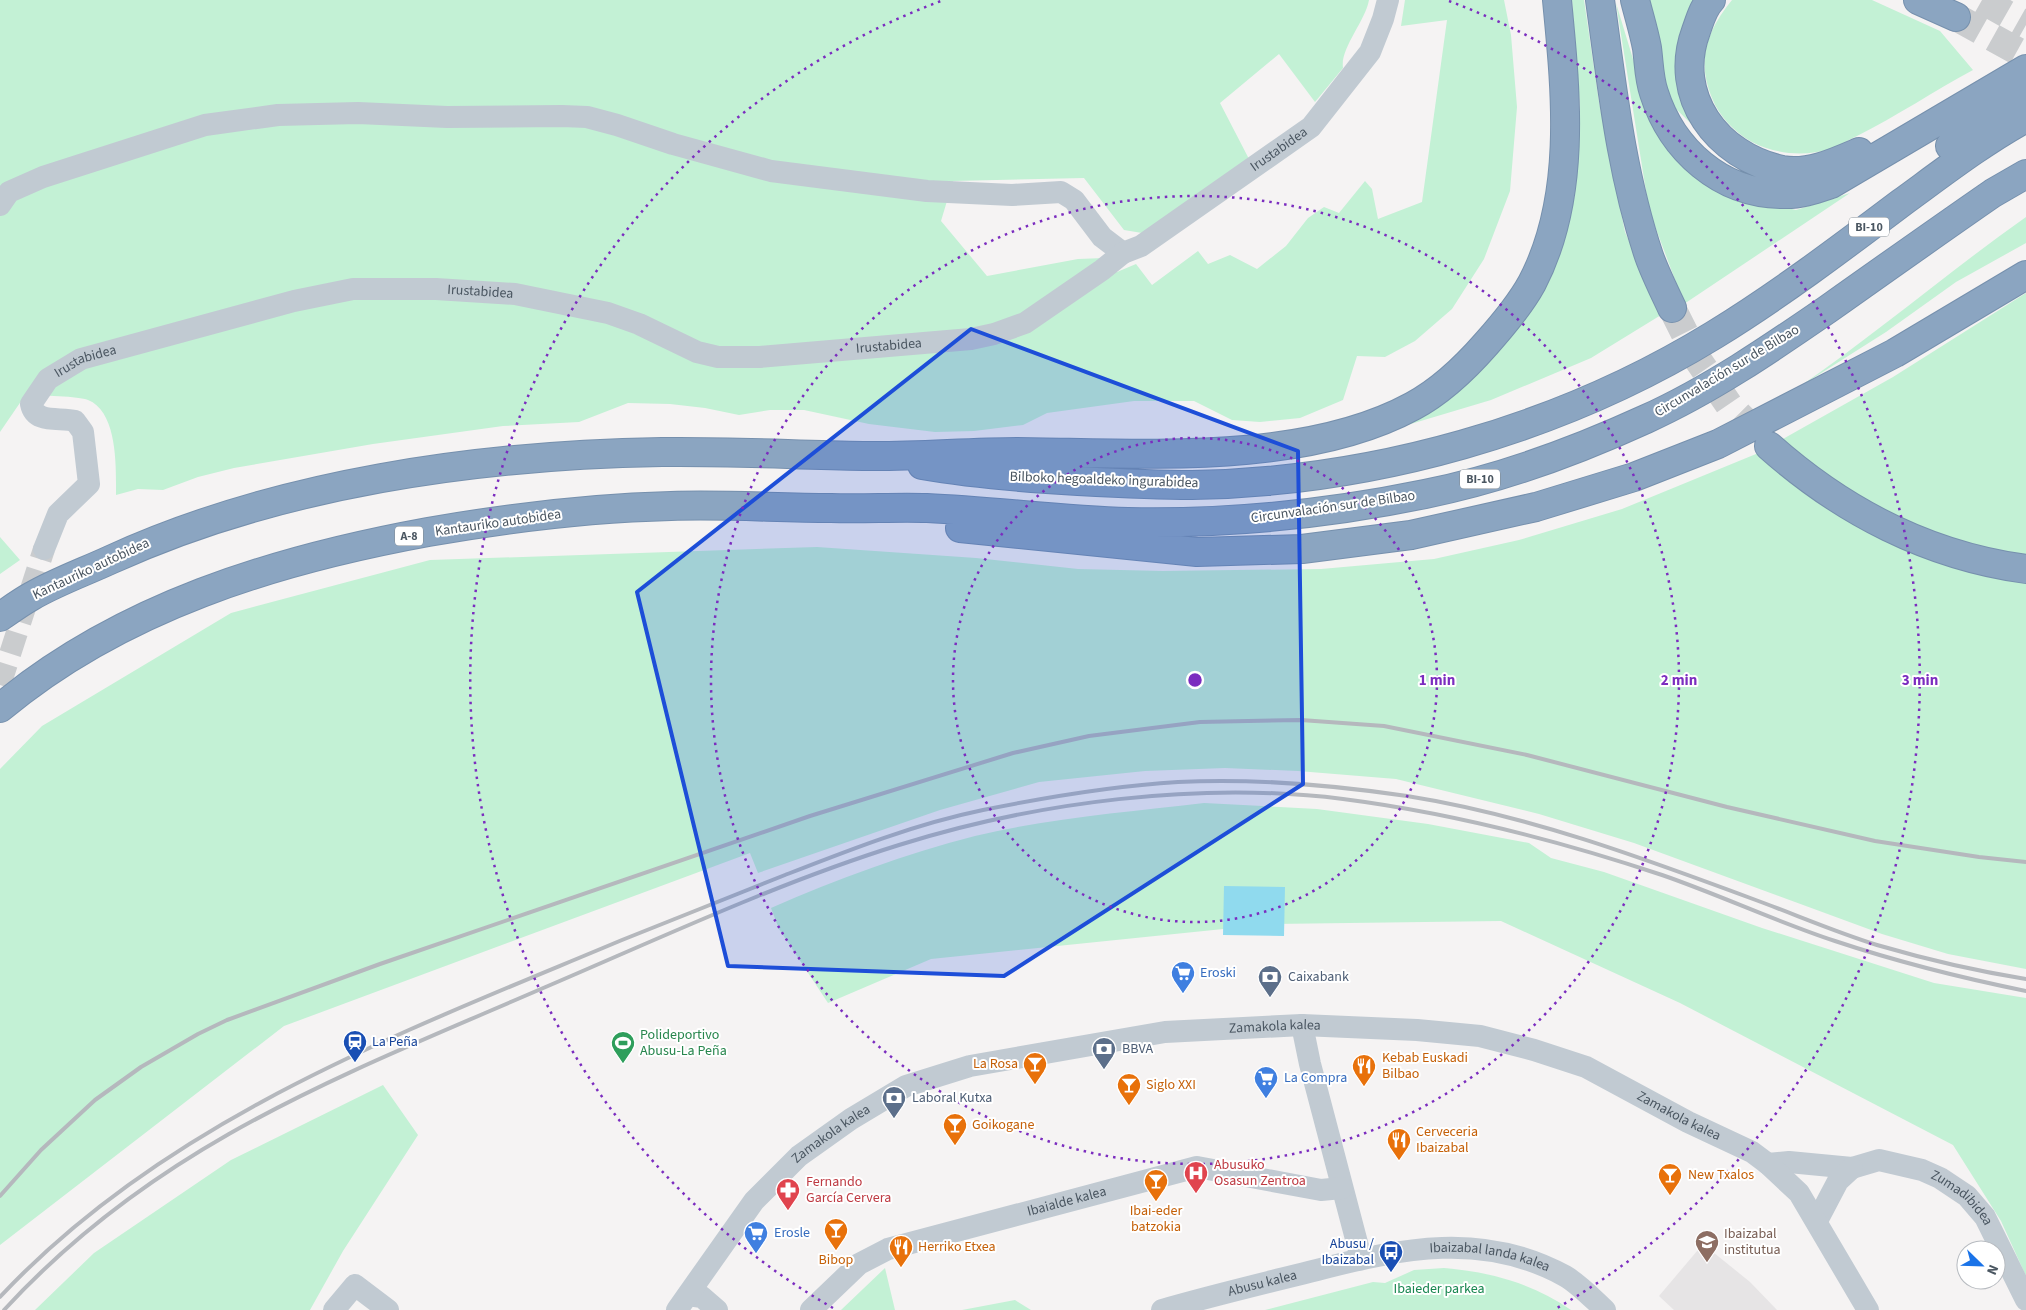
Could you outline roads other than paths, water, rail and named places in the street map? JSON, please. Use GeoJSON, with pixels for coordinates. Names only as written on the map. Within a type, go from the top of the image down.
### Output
{"type":"FeatureCollection","features":[{"type":"Feature","properties":{"kind":"highway"},"geometry":{"type":"LineString","coordinates":[[868,456],[971,452],[1152,454],[1294,444],[1334,435],[1389,418],[1417,404],[1446,383],[1471,360],[1508,319],[1532,282],[1551,236],[1560,198],[1564,153],[1564,107],[1557,0]]}},
{"type":"Feature","properties":{"kind":"highway"},"geometry":{"type":"LineString","coordinates":[[1600,0],[1616,119],[1632,196],[1649,257],[1672,308]]}},
{"type":"Feature","properties":{"kind":"highway"},"geometry":{"type":"LineString","coordinates":[[1635,0],[1646,46],[1653,92],[1664,119],[1680,146],[1699,163],[1720,177],[1762,192],[1784,194],[1809,191],[1831,184],[2026,69]]}},
{"type":"Feature","properties":{"kind":"highway"},"geometry":{"type":"LineString","coordinates":[[1711,0],[1692,42],[1688,66],[1692,92],[1701,111],[1716,134],[1734,149],[1758,162],[1784,170],[1812,169],[1838,161],[1866,149],[1978,85],[2026,63]]}},
{"type":"Feature","properties":{"kind":"highway"},"geometry":{"type":"LineString","coordinates":[[1918,0],[1956,17],[1928,0]]}},
{"type":"Feature","properties":{"kind":"highway"},"geometry":{"type":"LineString","coordinates":[[1712,336],[1938,155],[2026,92]]}},
{"type":"Feature","properties":{"kind":"highway","name":"Bilboko hegoaldeko ingurabidea"},"geometry":{"type":"LineString","coordinates":[[868,456],[966,473],[1124,484],[1194,485],[1351,470],[1426,455],[1533,422],[1621,385],[1712,336],[1780,292],[1938,176],[2026,118]]}},
{"type":"Feature","properties":{"kind":"highway","name":"Circunvalación sur de Bilbao"},"geometry":{"type":"LineString","coordinates":[[856,509],[923,508],[1123,522],[1212,522],[1342,508],[1428,494],[1514,470],[1648,418],[1696,393],[1774,346],[1993,193],[2026,174]]}},
{"type":"Feature","properties":{"kind":"highway"},"geometry":{"type":"LineString","coordinates":[[1805,401],[1938,310],[2026,255]]}},
{"type":"Feature","properties":{"kind":"highway"},"geometry":{"type":"LineString","coordinates":[[856,509],[921,523],[1093,543],[1197,552],[1302,549],[1411,535],[1536,507],[1634,477],[1718,444],[1805,401],[1895,353],[2026,275]]}},
{"type":"Feature","properties":{"kind":"highway"},"geometry":{"type":"LineString","coordinates":[[1770,446],[1800,473],[1862,515],[1946,551],[2016,567]]}},
{"type":"Feature","properties":{"kind":"highway","name":"Kantauriko autobidea"},"geometry":{"type":"LineString","coordinates":[[0,617],[32,595],[155,539],[239,510],[356,483],[464,466],[568,455],[751,452],[868,456]]}},
{"type":"Feature","properties":{"kind":"highway","name":"Kantauriko autobidea"},"geometry":{"type":"LineString","coordinates":[[0,708],[21,690],[108,634],[198,593],[275,567],[364,544],[492,521],[602,510],[675,506],[856,509]]}},
{"type":"Feature","properties":{"kind":"street","name":"Irustabidea"},"geometry":{"type":"LineString","coordinates":[[44,549],[58,514],[89,484],[84,432],[75,421],[40,418],[32,412],[31,404],[48,379],[81,359],[294,301],[353,288],[436,289],[515,294],[608,314],[639,324],[697,352],[718,357],[760,357],[971,339],[994,334],[1025,323],[1102,270],[1123,253],[1141,246],[1311,127],[1370,52],[1388,0]]}},
{"type":"Feature","properties":{"kind":"street"},"geometry":{"type":"LineString","coordinates":[[0,205],[9,192],[43,177],[205,125],[278,115],[358,113],[447,118],[587,117],[673,144],[771,171],[927,191],[1012,195],[1061,192],[1074,200],[1102,237],[1123,253]]}},
{"type":"Feature","properties":{"kind":"street"},"geometry":{"type":"LineString","coordinates":[[1302,1025],[1310,1064],[1361,1258]]}},
{"type":"Feature","properties":{"kind":"street","name":"Zamakola kalea"},"geometry":{"type":"LineString","coordinates":[[683,1302],[754,1201],[799,1156],[851,1119],[906,1086],[970,1066],[1165,1032],[1262,1029],[1302,1025],[1417,1030],[1480,1036],[1534,1050],[1586,1067],[1688,1122],[1752,1152],[1768,1164],[1799,1193],[1868,1310]]}},
{"type":"Feature","properties":{"kind":"street","name":"Zumadibidea"},"geometry":{"type":"LineString","coordinates":[[1768,1164],[1789,1162],[1852,1168],[1879,1160],[1922,1170],[1940,1178],[1967,1196],[1985,1216],[2026,1300]]}},
{"type":"Feature","properties":{"kind":"street","name":"Ibaialde kalea"},"geometry":{"type":"LineString","coordinates":[[811,1310],[859,1264],[888,1249],[1189,1169],[1197,1168],[1322,1190],[1342,1188]]}},
{"type":"Feature","properties":{"kind":"street"},"geometry":{"type":"LineString","coordinates":[[1817,1221],[1838,1181],[1852,1168]]}},
{"type":"Feature","properties":{"kind":"street","name":"Ibaizabal landa kalea"},"geometry":{"type":"LineString","coordinates":[[1361,1258],[1403,1250],[1446,1247],[1491,1250],[1524,1258],[1566,1276],[1605,1310]]}},
{"type":"Feature","properties":{"kind":"street","name":"Abusu kalea"},"geometry":{"type":"LineString","coordinates":[[1162,1310],[1247,1286],[1361,1258]]}},
{"type":"Feature","properties":{"kind":"street"},"geometry":{"type":"LineString","coordinates":[[334,1310],[355,1285],[388,1310]]}},
{"type":"Feature","properties":{"kind":"street"},"geometry":{"type":"LineString","coordinates":[[683,1302],[702,1297],[717,1310]]}},
{"type":"Feature","properties":{"kind":"water"},"geometry":{"type":"Polygon","coordinates":[[[1224,886],[1285,887],[1284,936],[1223,935],[1224,886]]]}},
{"type":"Feature","properties":{"kind":"tunnel"},"geometry":{"type":"LineString","coordinates":[[1982,0],[2026,25]]}},
{"type":"Feature","properties":{"kind":"tunnel"},"geometry":{"type":"LineString","coordinates":[[1956,17],[2026,56]]}},
{"type":"Feature","properties":{"kind":"tunnel"},"geometry":{"type":"LineString","coordinates":[[1672,308],[1698,360],[1729,405],[1767,443]]}},
{"type":"Feature","properties":{"kind":"tunnel"},"geometry":{"type":"LineString","coordinates":[[0,685],[44,549]]}},
{"type":"Feature","properties":{"kind":"railway"},"geometry":{"type":"LineString","coordinates":[[0,1196],[41,1150],[95,1100],[141,1067],[198,1034],[227,1020],[380,964],[810,816],[1013,753],[1089,736],[1200,722],[1301,720],[1384,726],[1527,755],[1727,807],[1875,841],[1979,857],[2026,862]]}},
{"type":"Feature","properties":{"kind":"railway"},"geometry":{"type":"LineString","coordinates":[[0,1297],[65,1234],[136,1179],[212,1130],[291,1086],[373,1046],[622,940],[858,847],[907,830],[958,816],[1007,805],[1080,793],[1178,782],[1235,781],[1293,783],[1350,789],[1452,804],[1539,826],[1626,853],[1877,945],[1951,964],[2026,979]]}},
{"type":"Feature","properties":{"kind":"railway"},"geometry":{"type":"LineString","coordinates":[[4,1310],[62,1253],[123,1203],[186,1160],[251,1122],[319,1087],[388,1055],[669,933],[806,877],[852,860],[952,830],[1006,817],[1062,807],[1176,794],[1233,793],[1288,794],[1343,799],[1424,812],[1504,829],[1583,850],[1662,875],[1813,934],[1859,949],[1930,969],[2026,991]]}},
{"type":"Feature","properties":{"kind":"place","name":"Eroski"},"geometry":{"type":"Point","coordinates":[1183,994]}},
{"type":"Feature","properties":{"kind":"place","name":"Caixabank"},"geometry":{"type":"Point","coordinates":[1270,998]}},
{"type":"Feature","properties":{"kind":"place","name":"La Peña"},"geometry":{"type":"Point","coordinates":[355,1063]}},
{"type":"Feature","properties":{"kind":"place","name":"Polideportivo Abusu-La Peña"},"geometry":{"type":"Point","coordinates":[623,1064]}},
{"type":"Feature","properties":{"kind":"place","name":"BBVA"},"geometry":{"type":"Point","coordinates":[1104,1070]}},
{"type":"Feature","properties":{"kind":"place","name":"La Rosa"},"geometry":{"type":"Point","coordinates":[1035,1085]}},
{"type":"Feature","properties":{"kind":"place","name":"Kebab Euskadi Bilbao"},"geometry":{"type":"Point","coordinates":[1364,1087]}},
{"type":"Feature","properties":{"kind":"place","name":"La Compra"},"geometry":{"type":"Point","coordinates":[1266,1099]}},
{"type":"Feature","properties":{"kind":"place","name":"Siglo XXI"},"geometry":{"type":"Point","coordinates":[1129,1106]}},
{"type":"Feature","properties":{"kind":"place","name":"Laboral Kutxa"},"geometry":{"type":"Point","coordinates":[894,1119]}},
{"type":"Feature","properties":{"kind":"place","name":"Goikogane"},"geometry":{"type":"Point","coordinates":[955,1146]}},
{"type":"Feature","properties":{"kind":"place","name":"Cerveceria Ibaizabal"},"geometry":{"type":"Point","coordinates":[1399,1161]}},
{"type":"Feature","properties":{"kind":"place","name":"Abusuko Osasun Zentroa"},"geometry":{"type":"Point","coordinates":[1196,1194]}},
{"type":"Feature","properties":{"kind":"place","name":"New Txalos"},"geometry":{"type":"Point","coordinates":[1670,1196]}},
{"type":"Feature","properties":{"kind":"place","name":"Ibai-eder batzokia"},"geometry":{"type":"Point","coordinates":[1156,1202]}},
{"type":"Feature","properties":{"kind":"place","name":"Fernando García Cervera"},"geometry":{"type":"Point","coordinates":[788,1211]}},
{"type":"Feature","properties":{"kind":"place","name":"Bibop"},"geometry":{"type":"Point","coordinates":[836,1251]}},
{"type":"Feature","properties":{"kind":"place","name":"Erosle"},"geometry":{"type":"Point","coordinates":[756,1254]}},
{"type":"Feature","properties":{"kind":"place","name":"Ibaizabal institutua"},"geometry":{"type":"Point","coordinates":[1707,1263]}},
{"type":"Feature","properties":{"kind":"place","name":"Herriko Etxea"},"geometry":{"type":"Point","coordinates":[901,1268]}},
{"type":"Feature","properties":{"kind":"place","name":"Abusu / Ibaizabal"},"geometry":{"type":"Point","coordinates":[1391,1273]}},
{"type":"Feature","properties":{"kind":"park label","name":"Ibaieder parkea"},"geometry":{"type":"Point","coordinates":[1439,1289]}}]}
